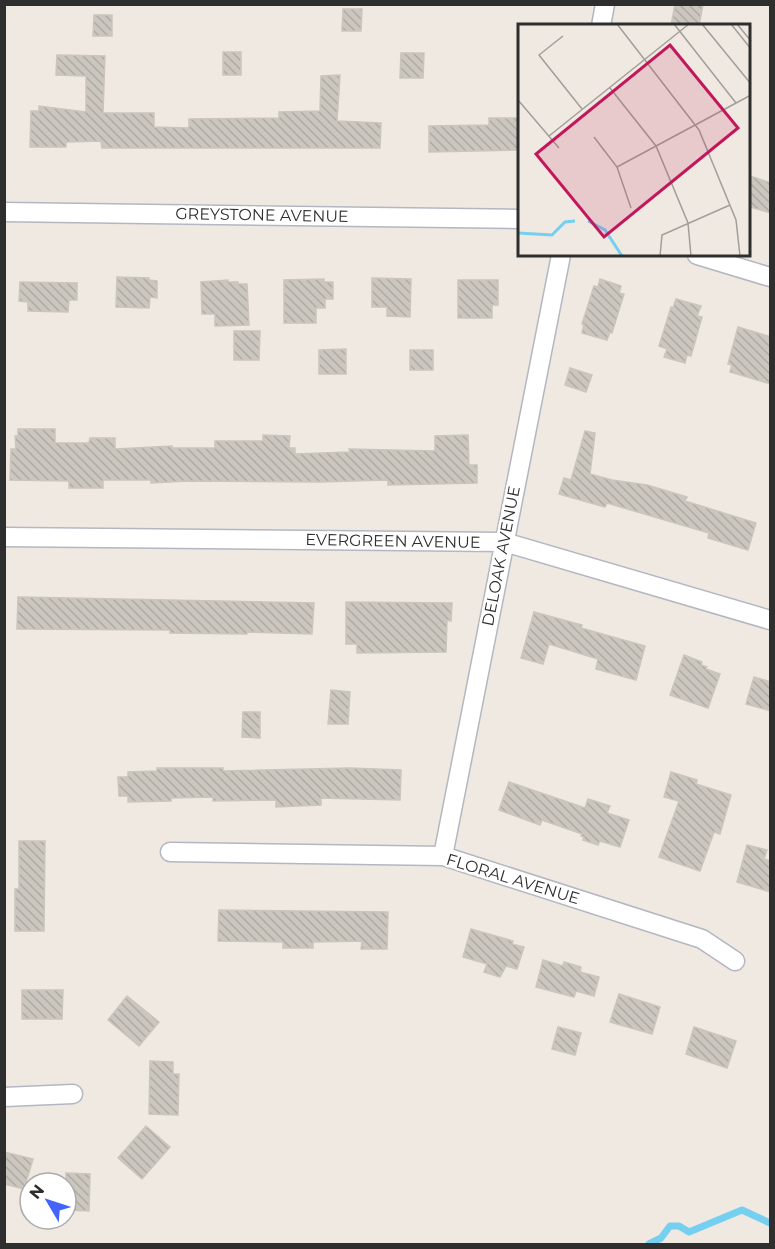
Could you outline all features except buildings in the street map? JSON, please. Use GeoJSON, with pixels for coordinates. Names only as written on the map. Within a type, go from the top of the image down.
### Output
{"type":"FeatureCollection","features":[{"type":"Feature","properties":{"kind":"street"},"geometry":{"type":"LineString","coordinates":[[601,24],[605,4]]}},
{"type":"Feature","properties":{"kind":"street","name":"GREYSTONE AVENUE"},"geometry":{"type":"LineString","coordinates":[[4,212],[518,219]]}},
{"type":"Feature","properties":{"kind":"street","name":"DELOAK AVENUE"},"geometry":{"type":"LineString","coordinates":[[442,856],[561,256]]}},
{"type":"Feature","properties":{"kind":"street"},"geometry":{"type":"LineString","coordinates":[[699,256],[771,277]]}},
{"type":"Feature","properties":{"kind":"street","name":"EVERGREEN AVENUE"},"geometry":{"type":"LineString","coordinates":[[4,537],[504,542],[771,620]]}},
{"type":"Feature","properties":{"kind":"street","name":"FLORAL AVENUE"},"geometry":{"type":"LineString","coordinates":[[170,852],[442,856],[702,939],[735,961]]}},
{"type":"Feature","properties":{"kind":"street"},"geometry":{"type":"LineString","coordinates":[[4,1097],[73,1094]]}},
{"type":"Feature","properties":{"kind":"waterway"},"geometry":{"type":"LineString","coordinates":[[649,1244],[661,1238],[670,1226],[679,1226],[689,1232],[742,1210],[770,1223]]}}]}
